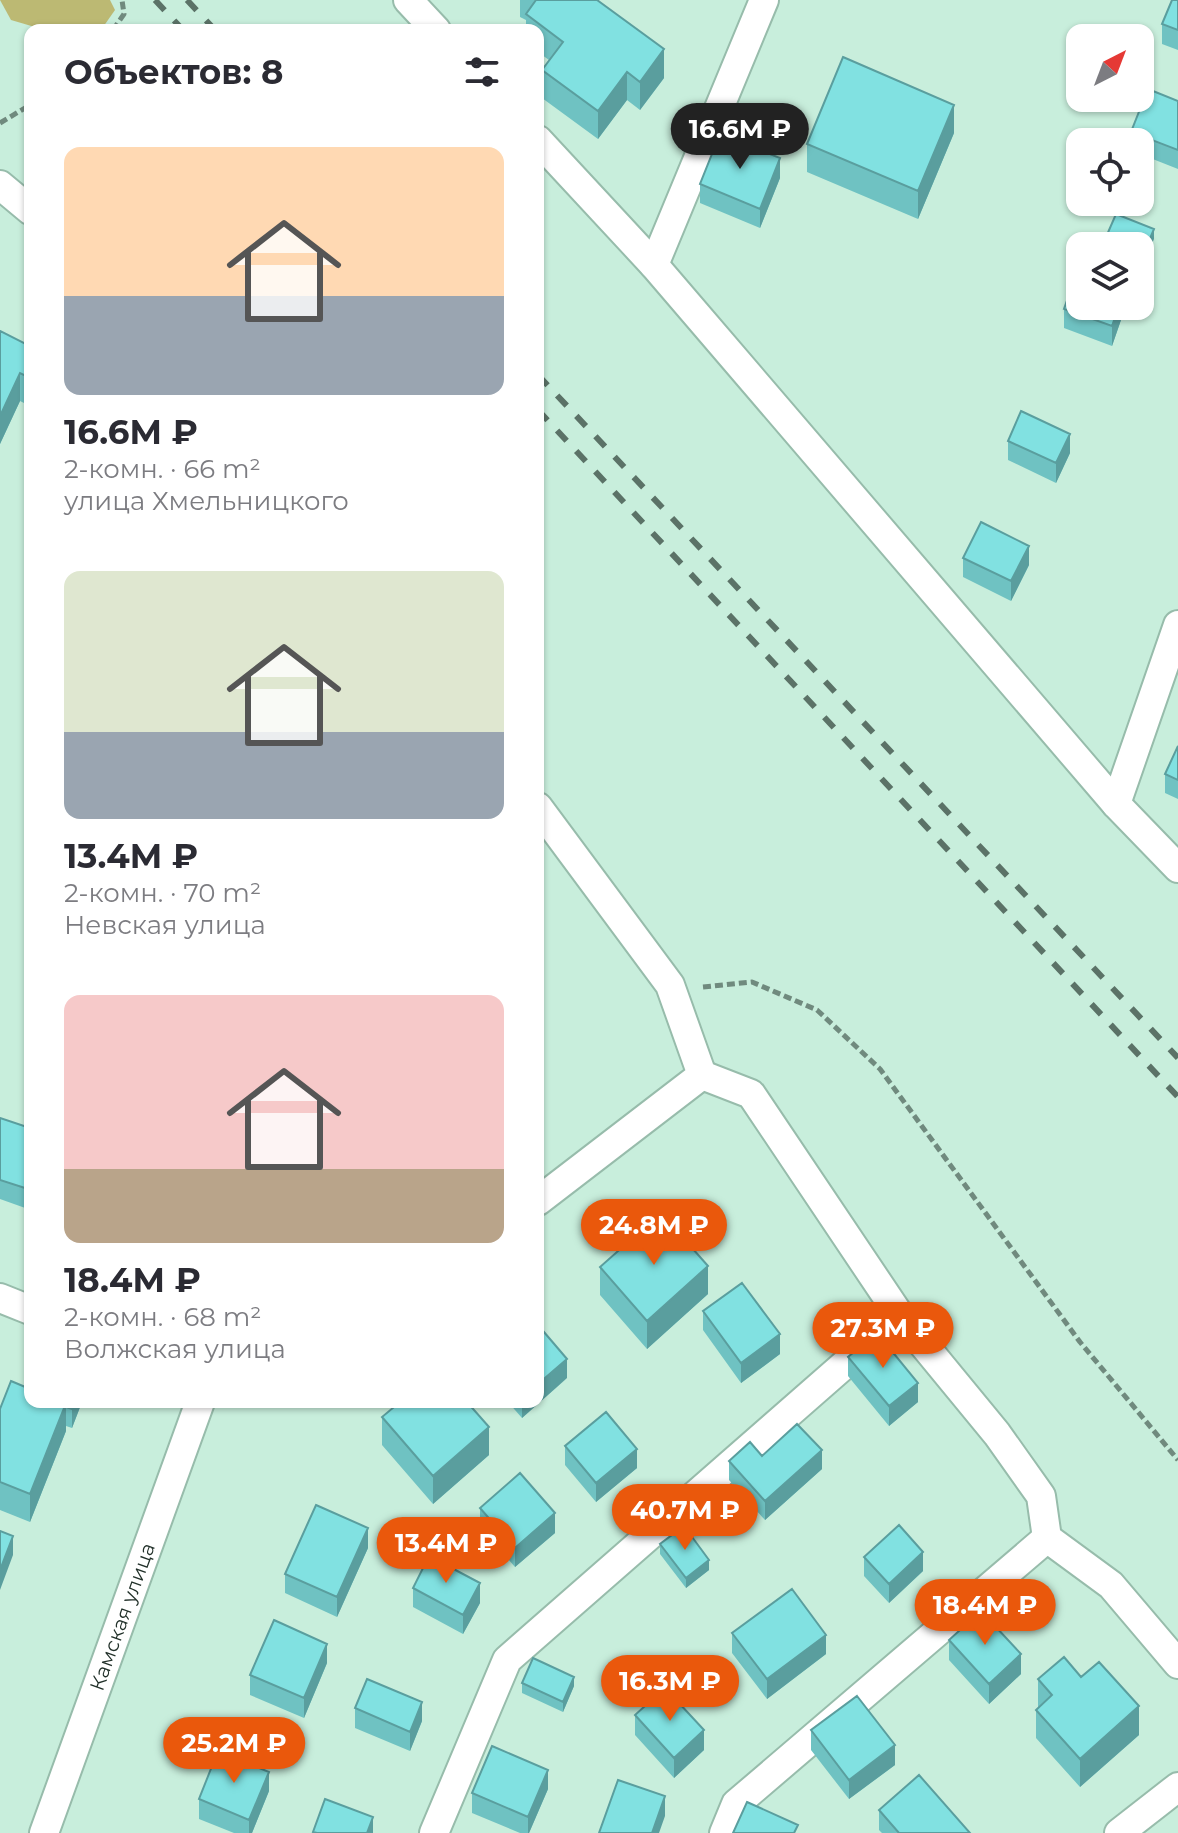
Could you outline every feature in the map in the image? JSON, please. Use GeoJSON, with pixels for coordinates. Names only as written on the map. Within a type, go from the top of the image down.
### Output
{"type":"FeatureCollection","features":[{"type":"Feature","properties":{"kind":"street"},"geometry":{"type":"LineString","coordinates":[[408,0],[430,24]]}},
{"type":"Feature","properties":{"kind":"street"},"geometry":{"type":"LineString","coordinates":[[654,265],[764,0]]}},
{"type":"Feature","properties":{"kind":"street"},"geometry":{"type":"LineString","coordinates":[[544,146],[654,265],[1116,804],[1178,868]]}},
{"type":"Feature","properties":{"kind":"street"},"geometry":{"type":"LineString","coordinates":[[0,185],[24,205]]}},
{"type":"Feature","properties":{"kind":"street"},"geometry":{"type":"LineString","coordinates":[[1116,804],[1178,625]]}},
{"type":"Feature","properties":{"kind":"street"},"geometry":{"type":"LineString","coordinates":[[544,815],[670,985],[702,1075],[751,1094],[900,1316],[997,1434],[1041,1496],[1047,1538],[1111,1585],[1178,1664]]}},
{"type":"Feature","properties":{"kind":"street"},"geometry":{"type":"LineString","coordinates":[[544,1196],[702,1075]]}},
{"type":"Feature","properties":{"kind":"street"},"geometry":{"type":"LineString","coordinates":[[0,1298],[24,1308]]}},
{"type":"Feature","properties":{"kind":"street"},"geometry":{"type":"LineString","coordinates":[[434,1833],[507,1660],[900,1316]]}},
{"type":"Feature","properties":{"kind":"street","name":"Камская улица"},"geometry":{"type":"LineString","coordinates":[[44,1833],[198,1408]]}},
{"type":"Feature","properties":{"kind":"street"},"geometry":{"type":"LineString","coordinates":[[724,1833],[736,1804],[1047,1538]]}},
{"type":"Feature","properties":{"kind":"street"},"geometry":{"type":"LineString","coordinates":[[1119,1833],[1178,1787]]}},
{"type":"Feature","properties":{"kind":"path"},"geometry":{"type":"LineString","coordinates":[[117,24],[124,14],[122,0]]}},
{"type":"Feature","properties":{"kind":"path"},"geometry":{"type":"LineString","coordinates":[[0,123],[24,109]]}},
{"type":"Feature","properties":{"kind":"path"},"geometry":{"type":"LineString","coordinates":[[670,985],[704,987],[752,982],[817,1010],[870,1059],[1080,1342],[1178,1460]]}},
{"type":"Feature","properties":{"kind":"shaded area"},"geometry":{"type":"Polygon","coordinates":[[[0,0],[110,0],[115,10],[105,24],[25,24],[11,20],[0,0]]]}},
{"type":"Feature","properties":{"kind":"building"},"geometry":{"type":"Polygon","coordinates":[[[536,0],[597,0],[664,49],[640,82],[627,72],[598,111],[544,71],[563,42],[544,28],[544,24],[526,14],[536,0]]]}},
{"type":"Feature","properties":{"kind":"building"},"geometry":{"type":"Polygon","coordinates":[[[1172,0],[1178,0],[1178,30],[1162,24],[1172,0]]]}},
{"type":"Feature","properties":{"kind":"building"},"geometry":{"type":"Polygon","coordinates":[[[843,57],[954,105],[918,191],[807,144],[843,57]]]}},
{"type":"Feature","properties":{"kind":"building"},"geometry":{"type":"Polygon","coordinates":[[[1154,91],[1178,101],[1178,150],[1154,141],[1154,128],[1133,128],[1139,112],[1154,112],[1154,91]]]}},
{"type":"Feature","properties":{"kind":"building"},"geometry":{"type":"Polygon","coordinates":[[[720,134],[780,158],[760,209],[700,184],[720,134]]]}},
{"type":"Feature","properties":{"kind":"building"},"geometry":{"type":"Polygon","coordinates":[[[1115,216],[1154,229],[1153,232],[1108,232],[1115,216]]]}},
{"type":"Feature","properties":{"kind":"building"},"geometry":{"type":"Polygon","coordinates":[[[1095,320],[1114,320],[1112,326],[1095,320]]]}},
{"type":"Feature","properties":{"kind":"building"},"geometry":{"type":"Polygon","coordinates":[[[0,331],[24,343],[24,375],[20,373],[0,416],[0,331]]]}},
{"type":"Feature","properties":{"kind":"building"},"geometry":{"type":"Polygon","coordinates":[[[1021,411],[1070,434],[1056,463],[1008,441],[1021,411]]]}},
{"type":"Feature","properties":{"kind":"building"},"geometry":{"type":"Polygon","coordinates":[[[981,522],[1029,546],[1011,581],[963,558],[981,522]]]}},
{"type":"Feature","properties":{"kind":"building"},"geometry":{"type":"Polygon","coordinates":[[[1178,746],[1178,780],[1165,774],[1178,746]]]}},
{"type":"Feature","properties":{"kind":"building"},"geometry":{"type":"Polygon","coordinates":[[[0,1118],[24,1126],[24,1188],[0,1180],[0,1118]]]}},
{"type":"Feature","properties":{"kind":"building"},"geometry":{"type":"Polygon","coordinates":[[[661,1213],[708,1266],[647,1321],[600,1267],[661,1213]]]}},
{"type":"Feature","properties":{"kind":"building"},"geometry":{"type":"Polygon","coordinates":[[[742,1283],[780,1334],[741,1363],[703,1311],[742,1283]]]}},
{"type":"Feature","properties":{"kind":"building"},"geometry":{"type":"Polygon","coordinates":[[[544,1332],[567,1359],[544,1379],[544,1332]]]}},
{"type":"Feature","properties":{"kind":"building"},"geometry":{"type":"Polygon","coordinates":[[[877,1333],[918,1383],[889,1406],[848,1357],[877,1333]]]}},
{"type":"Feature","properties":{"kind":"building"},"geometry":{"type":"Polygon","coordinates":[[[11,1381],[24,1386],[24,1408],[64,1408],[30,1494],[0,1482],[0,1409],[11,1381]]]}},
{"type":"Feature","properties":{"kind":"building"},"geometry":{"type":"Polygon","coordinates":[[[393,1408],[472,1408],[489,1427],[433,1476],[382,1417],[393,1408]]]}},
{"type":"Feature","properties":{"kind":"building"},"geometry":{"type":"Polygon","coordinates":[[[606,1412],[637,1449],[596,1483],[565,1446],[606,1412]]]}},
{"type":"Feature","properties":{"kind":"building"},"geometry":{"type":"Polygon","coordinates":[[[797,1424],[822,1450],[765,1501],[729,1461],[750,1442],[762,1456],[797,1424]]]}},
{"type":"Feature","properties":{"kind":"building"},"geometry":{"type":"Polygon","coordinates":[[[520,1473],[555,1513],[515,1548],[480,1508],[520,1473]]]}},
{"type":"Feature","properties":{"kind":"building"},"geometry":{"type":"Polygon","coordinates":[[[316,1505],[368,1528],[337,1597],[285,1574],[316,1505]]]}},
{"type":"Feature","properties":{"kind":"building"},"geometry":{"type":"Polygon","coordinates":[[[899,1525],[923,1552],[889,1584],[864,1557],[899,1525]]]}},
{"type":"Feature","properties":{"kind":"building"},"geometry":{"type":"Polygon","coordinates":[[[684,1526],[709,1560],[686,1578],[660,1544],[684,1526]]]}},
{"type":"Feature","properties":{"kind":"building"},"geometry":{"type":"Polygon","coordinates":[[[0,1531],[13,1536],[0,1570],[0,1531]]]}},
{"type":"Feature","properties":{"kind":"building"},"geometry":{"type":"Polygon","coordinates":[[[429,1556],[480,1583],[463,1615],[413,1588],[429,1556]]]}},
{"type":"Feature","properties":{"kind":"building"},"geometry":{"type":"Polygon","coordinates":[[[792,1589],[826,1635],[767,1679],[732,1633],[792,1589]]]}},
{"type":"Feature","properties":{"kind":"building"},"geometry":{"type":"Polygon","coordinates":[[[981,1611],[1021,1654],[989,1684],[949,1640],[981,1611]]]}},
{"type":"Feature","properties":{"kind":"building"},"geometry":{"type":"Polygon","coordinates":[[[274,1620],[327,1644],[304,1698],[250,1675],[274,1620]]]}},
{"type":"Feature","properties":{"kind":"building"},"geometry":{"type":"Polygon","coordinates":[[[1064,1657],[1081,1677],[1099,1662],[1139,1706],[1080,1759],[1036,1710],[1052,1695],[1038,1679],[1064,1657]]]}},
{"type":"Feature","properties":{"kind":"building"},"geometry":{"type":"Polygon","coordinates":[[[533,1658],[574,1677],[563,1702],[522,1683],[533,1658]]]}},
{"type":"Feature","properties":{"kind":"building"},"geometry":{"type":"Polygon","coordinates":[[[367,1679],[422,1702],[410,1732],[355,1708],[367,1679]]]}},
{"type":"Feature","properties":{"kind":"building"},"geometry":{"type":"Polygon","coordinates":[[[665,1688],[704,1730],[674,1758],[635,1715],[665,1688]]]}},
{"type":"Feature","properties":{"kind":"building"},"geometry":{"type":"Polygon","coordinates":[[[857,1696],[895,1745],[849,1780],[811,1730],[857,1696]]]}},
{"type":"Feature","properties":{"kind":"building"},"geometry":{"type":"Polygon","coordinates":[[[492,1746],[548,1770],[528,1817],[472,1793],[492,1746]]]}},
{"type":"Feature","properties":{"kind":"building"},"geometry":{"type":"Polygon","coordinates":[[[218,1751],[269,1772],[249,1820],[199,1799],[218,1751]]]}},
{"type":"Feature","properties":{"kind":"building"},"geometry":{"type":"Polygon","coordinates":[[[919,1775],[970,1833],[899,1833],[879,1810],[919,1775]]]}},
{"type":"Feature","properties":{"kind":"building"},"geometry":{"type":"Polygon","coordinates":[[[618,1780],[665,1796],[652,1833],[599,1833],[618,1780]]]}},
{"type":"Feature","properties":{"kind":"building"},"geometry":{"type":"Polygon","coordinates":[[[325,1799],[373,1817],[367,1833],[313,1832],[325,1799]]]}},
{"type":"Feature","properties":{"kind":"building"},"geometry":{"type":"Polygon","coordinates":[[[747,1802],[798,1825],[794,1833],[733,1833],[747,1802]]]}},
{"type":"Feature","properties":{"kind":"railway"},"geometry":{"type":"LineString","coordinates":[[155,0],[177,24]]}},
{"type":"Feature","properties":{"kind":"railway"},"geometry":{"type":"LineString","coordinates":[[187,0],[209,24]]}},
{"type":"Feature","properties":{"kind":"railway"},"geometry":{"type":"LineString","coordinates":[[544,381],[1178,1058]]}},
{"type":"Feature","properties":{"kind":"railway"},"geometry":{"type":"LineString","coordinates":[[544,416],[1178,1097]]}}]}
